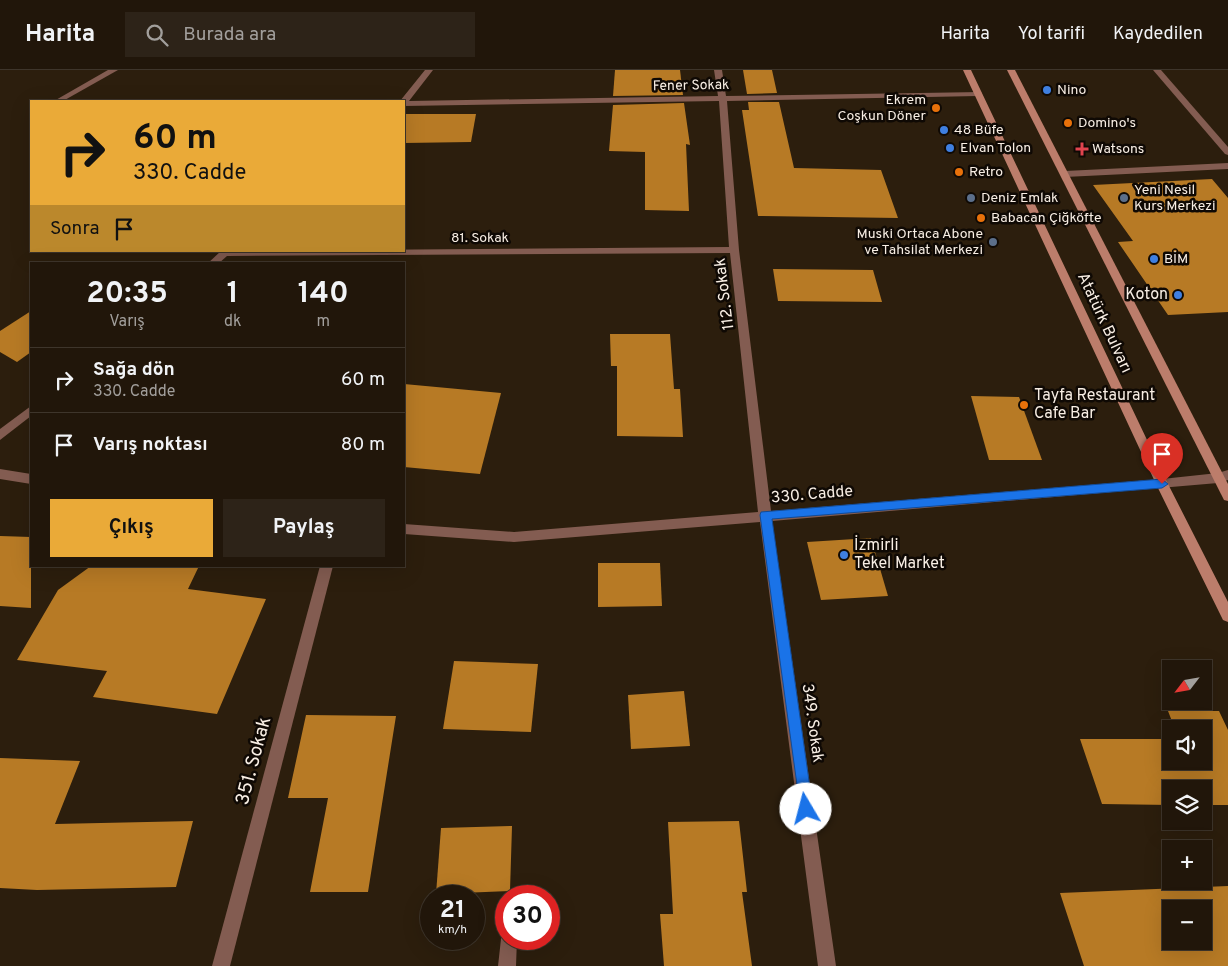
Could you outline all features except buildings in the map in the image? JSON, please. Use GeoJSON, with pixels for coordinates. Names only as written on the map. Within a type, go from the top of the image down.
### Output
{"type":"FeatureCollection","features":[{"type":"Feature","properties":{"kind":"main road","name":"Atatürk Bulvarı"},"geometry":{"type":"LineString","coordinates":[[967,70],[1162,484],[1228,616]]}},
{"type":"Feature","properties":{"kind":"main road","name":"Atatürk Bulvarı"},"geometry":{"type":"LineString","coordinates":[[1011,70],[1223,476],[1228,496]]}},
{"type":"Feature","properties":{"kind":"street"},"geometry":{"type":"LineString","coordinates":[[60,100],[114,70]]}},
{"type":"Feature","properties":{"kind":"street"},"geometry":{"type":"LineString","coordinates":[[405,102],[429,70]]}},
{"type":"Feature","properties":{"kind":"street","name":"112. Sokak"},"geometry":{"type":"LineString","coordinates":[[718,70],[723,99],[734,250],[765,515]]}},
{"type":"Feature","properties":{"kind":"street"},"geometry":{"type":"LineString","coordinates":[[1157,70],[1228,152]]}},
{"type":"Feature","properties":{"kind":"street","name":"Fener Sokak"},"geometry":{"type":"LineString","coordinates":[[405,103],[978,94]]}},
{"type":"Feature","properties":{"kind":"street"},"geometry":{"type":"LineString","coordinates":[[1065,174],[1228,166]]}},
{"type":"Feature","properties":{"kind":"street","name":"81. Sokak"},"geometry":{"type":"LineString","coordinates":[[405,251],[734,250]]}},
{"type":"Feature","properties":{"kind":"street"},"geometry":{"type":"LineString","coordinates":[[214,262],[226,252]]}},
{"type":"Feature","properties":{"kind":"street"},"geometry":{"type":"LineString","coordinates":[[0,436],[30,411]]}},
{"type":"Feature","properties":{"kind":"street"},"geometry":{"type":"LineString","coordinates":[[0,474],[30,479]]}},
{"type":"Feature","properties":{"kind":"street","name":"330. Cadde"},"geometry":{"type":"LineString","coordinates":[[405,529],[514,537],[1162,484],[1223,476]]}},
{"type":"Feature","properties":{"kind":"street","name":"349. Sokak"},"geometry":{"type":"LineString","coordinates":[[765,515],[827,966]]}},
{"type":"Feature","properties":{"kind":"street","name":"351. Sokak"},"geometry":{"type":"LineString","coordinates":[[221,966],[327,567]]}},
{"type":"Feature","properties":{"kind":"street"},"geometry":{"type":"LineString","coordinates":[[507,966],[508,950]]}},
{"type":"Feature","properties":{"kind":"place","name":"Nino"},"geometry":{"type":"Point","coordinates":[1047,90]}},
{"type":"Feature","properties":{"kind":"place","name":"Ekrem Coşkun Döner"},"geometry":{"type":"Point","coordinates":[936,108]}},
{"type":"Feature","properties":{"kind":"place","name":"Domino's"},"geometry":{"type":"Point","coordinates":[1068,123]}},
{"type":"Feature","properties":{"kind":"place","name":"48 Büfe"},"geometry":{"type":"Point","coordinates":[944,130]}},
{"type":"Feature","properties":{"kind":"place","name":"Elvan Tolon"},"geometry":{"type":"Point","coordinates":[950,148]}},
{"type":"Feature","properties":{"kind":"place","name":"Watsons"},"geometry":{"type":"Point","coordinates":[1082,149]}},
{"type":"Feature","properties":{"kind":"place","name":"Retro"},"geometry":{"type":"Point","coordinates":[959,172]}},
{"type":"Feature","properties":{"kind":"place","name":"Deniz Emlak"},"geometry":{"type":"Point","coordinates":[971,198]}},
{"type":"Feature","properties":{"kind":"place","name":"Yeni Nesil Kurs Merkezi"},"geometry":{"type":"Point","coordinates":[1124,198]}},
{"type":"Feature","properties":{"kind":"place","name":"Babacan Çiğköfte"},"geometry":{"type":"Point","coordinates":[981,218]}},
{"type":"Feature","properties":{"kind":"place","name":"Muski Ortaca Abone ve Tahsilat Merkezi"},"geometry":{"type":"Point","coordinates":[993,242]}},
{"type":"Feature","properties":{"kind":"place","name":"BİM"},"geometry":{"type":"Point","coordinates":[1154,259]}},
{"type":"Feature","properties":{"kind":"place","name":"Koton"},"geometry":{"type":"Point","coordinates":[1178,295]}},
{"type":"Feature","properties":{"kind":"place","name":"Tayfa Restaurant Cafe Bar"},"geometry":{"type":"Point","coordinates":[1024,405]}},
{"type":"Feature","properties":{"kind":"place","name":"İzmirli Tekel Market"},"geometry":{"type":"Point","coordinates":[844,555]}},
{"type":"Feature","properties":{"kind":"route"},"geometry":{"type":"LineString","coordinates":[[806,809],[765,515],[1162,484]]}}]}
